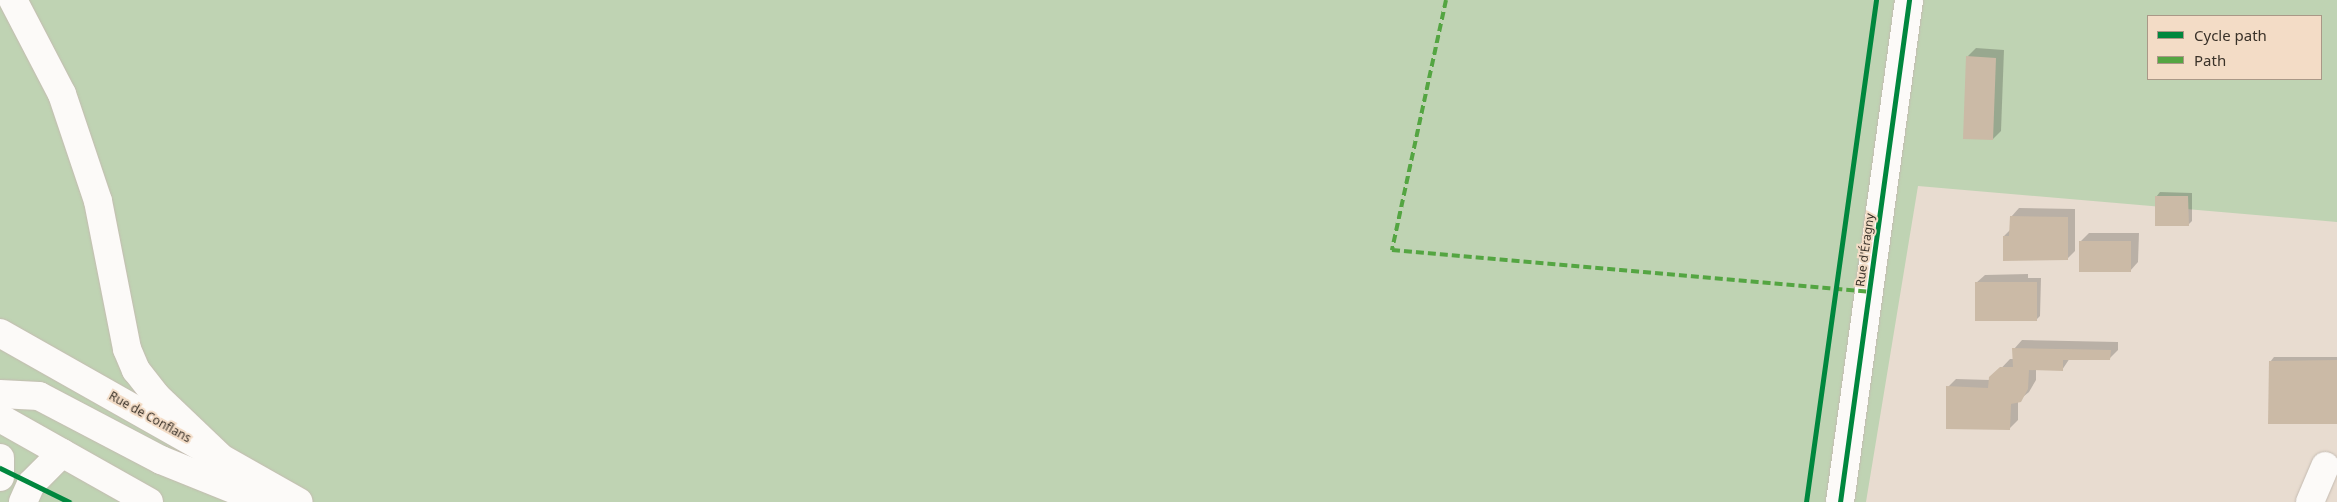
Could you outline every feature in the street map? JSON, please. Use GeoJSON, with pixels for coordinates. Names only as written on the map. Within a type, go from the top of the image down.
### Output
{"type":"FeatureCollection","features":[{"type":"Feature","properties":{"kind":"main road"},"geometry":{"type":"LineString","coordinates":[[13,0],[62,94],[98,201],[127,349],[136,370],[156,396],[220,457]]}},
{"type":"Feature","properties":{"kind":"main road","name":"Rue d'Éragny"},"geometry":{"type":"LineString","coordinates":[[1840,502],[1909,0]]}},
{"type":"Feature","properties":{"kind":"main road","name":"Rue de Conflans"},"geometry":{"type":"LineString","coordinates":[[0,333],[299,502]]}},
{"type":"Feature","properties":{"kind":"main road"},"geometry":{"type":"LineString","coordinates":[[0,394],[39,396],[161,460],[245,494],[275,502]]}},
{"type":"Feature","properties":{"kind":"main road"},"geometry":{"type":"LineString","coordinates":[[0,418],[149,502]]}},
{"type":"Feature","properties":{"kind":"main road"},"geometry":{"type":"LineString","coordinates":[[23,502],[31,484],[62,453]]}},
{"type":"Feature","properties":{"kind":"main road"},"geometry":{"type":"LineString","coordinates":[[0,458],[0,477]]}},
{"type":"Feature","properties":{"kind":"main road"},"geometry":{"type":"LineString","coordinates":[[2310,502],[2325,466]]}},
{"type":"Feature","properties":{"kind":"green space"},"geometry":{"type":"Polygon","coordinates":[[[0,0],[2337,0],[2337,222],[1918,186],[1866,502],[0,502],[0,0]]]}},
{"type":"Feature","properties":{"kind":"building"},"geometry":{"type":"Polygon","coordinates":[[[1966,56],[1996,58],[1993,140],[1963,139],[1966,56]]]}},
{"type":"Feature","properties":{"kind":"building"},"geometry":{"type":"Polygon","coordinates":[[[2155,196],[2188,196],[2189,226],[2155,226],[2155,196]]]}},
{"type":"Feature","properties":{"kind":"building"},"geometry":{"type":"Polygon","coordinates":[[[2010,216],[2068,217],[2068,260],[2003,261],[2003,236],[2009,236],[2010,216]]]}},
{"type":"Feature","properties":{"kind":"building"},"geometry":{"type":"Polygon","coordinates":[[[2079,241],[2131,241],[2131,272],[2079,272],[2079,241]]]}},
{"type":"Feature","properties":{"kind":"building"},"geometry":{"type":"Polygon","coordinates":[[[1975,282],[2037,282],[2037,321],[1975,321],[1975,282]]]}},
{"type":"Feature","properties":{"kind":"building"},"geometry":{"type":"Polygon","coordinates":[[[2012,348],[2111,350],[2110,360],[2063,360],[2063,371],[2029,370],[2028,389],[2021,402],[2011,404],[2010,430],[1946,429],[1946,386],[1988,388],[1989,377],[2000,367],[2013,367],[2012,348]]]}},
{"type":"Feature","properties":{"kind":"building"},"geometry":{"type":"Polygon","coordinates":[[[2337,360],[2337,424],[2268,424],[2269,361],[2337,360]]]}},
{"type":"Feature","properties":{"kind":"marked path"},"geometry":{"type":"LineString","coordinates":[[1446,0],[1392,250],[1869,292]]}},
{"type":"Feature","properties":{"kind":"cycle path"},"geometry":{"type":"LineString","coordinates":[[1806,502],[1876,0]]}},
{"type":"Feature","properties":{"kind":"cycle path"},"geometry":{"type":"LineString","coordinates":[[1840,502],[1909,0]]}},
{"type":"Feature","properties":{"kind":"cycle path"},"geometry":{"type":"LineString","coordinates":[[0,468],[69,502]]}}]}
